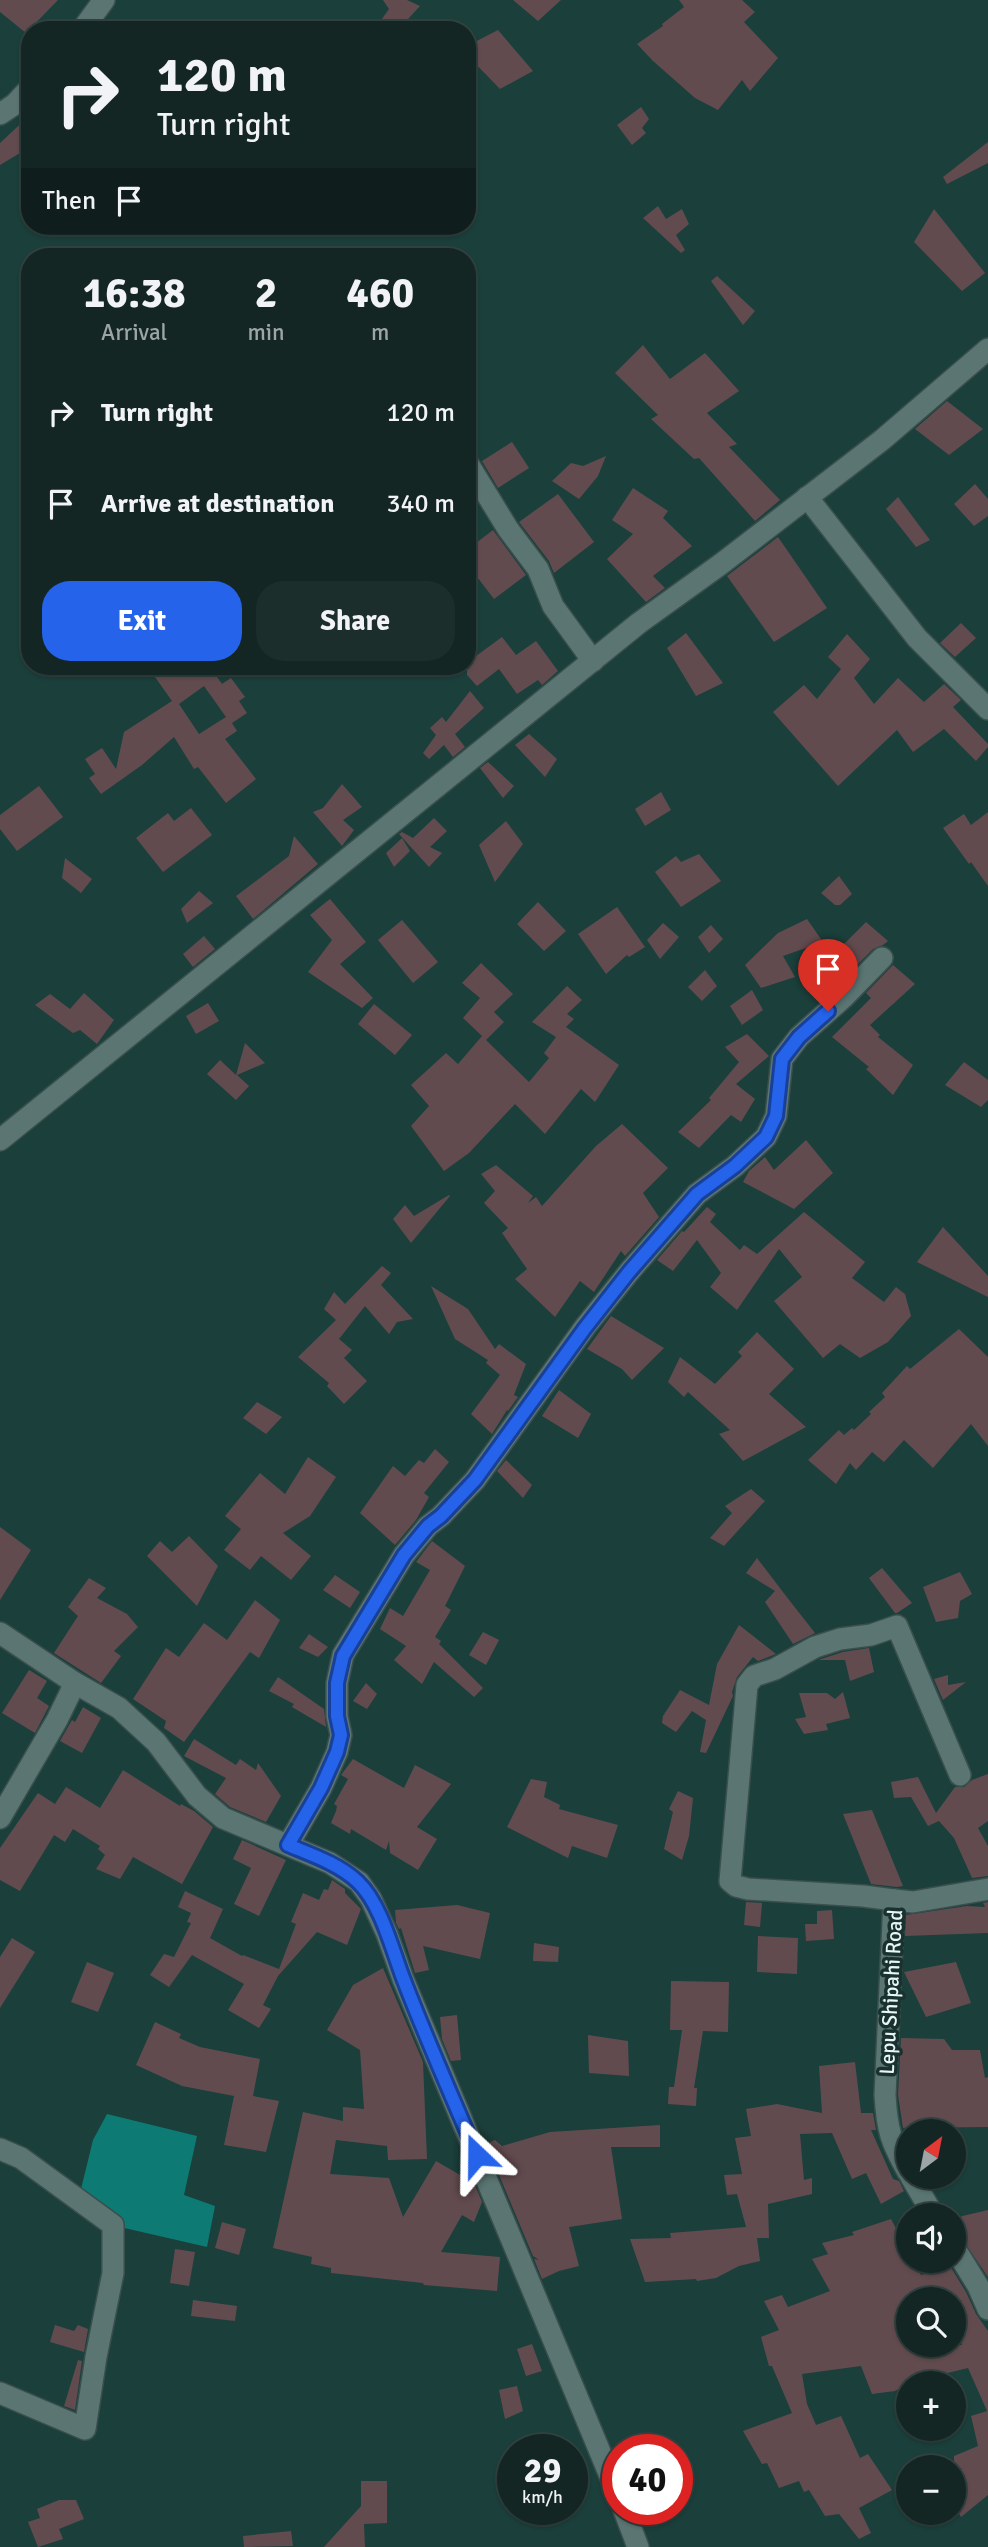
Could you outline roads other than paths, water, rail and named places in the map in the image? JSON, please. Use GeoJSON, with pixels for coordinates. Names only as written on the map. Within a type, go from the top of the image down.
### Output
{"type":"FeatureCollection","features":[{"type":"Feature","properties":{"kind":"street"},"geometry":{"type":"LineString","coordinates":[[89,21],[104,0]]}},
{"type":"Feature","properties":{"kind":"street"},"geometry":{"type":"LineString","coordinates":[[0,114],[21,98]]}},
{"type":"Feature","properties":{"kind":"street"},"geometry":{"type":"LineString","coordinates":[[0,1140],[639,622],[721,564],[882,440],[988,349]]}},
{"type":"Feature","properties":{"kind":"street"},"geometry":{"type":"LineString","coordinates":[[476,477],[508,529],[538,569],[553,606],[593,661]]}},
{"type":"Feature","properties":{"kind":"street"},"geometry":{"type":"LineString","coordinates":[[807,497],[917,638],[988,709]]}},
{"type":"Feature","properties":{"kind":"street"},"geometry":{"type":"LineString","coordinates":[[288,1845],[321,1788],[337,1752],[341,1735],[337,1716],[337,1683],[343,1656],[404,1555],[428,1526],[475,1480],[629,1272],[697,1194],[735,1166],[766,1137],[776,1116],[782,1059],[799,1037],[882,958]]}},
{"type":"Feature","properties":{"kind":"street"},"geometry":{"type":"LineString","coordinates":[[894,1900],[748,1889],[730,1881],[747,1685],[754,1676],[815,1647],[840,1639],[871,1635],[897,1626],[960,1775]]}},
{"type":"Feature","properties":{"kind":"street"},"geometry":{"type":"LineString","coordinates":[[0,1633],[75,1683],[119,1708],[156,1742],[197,1796],[223,1818],[330,1863],[359,1882],[371,1899],[387,1934],[403,1979],[602,2457]]}},
{"type":"Feature","properties":{"kind":"street"},"geometry":{"type":"LineString","coordinates":[[0,1818],[51,1732],[75,1683]]}},
{"type":"Feature","properties":{"kind":"street","name":"Lepu Shipahi Road"},"geometry":{"type":"LineString","coordinates":[[896,2150],[892,2143],[886,2108],[894,1900],[912,1902],[988,1889]]}},
{"type":"Feature","properties":{"kind":"street"},"geometry":{"type":"LineString","coordinates":[[0,2149],[21,2158],[113,2225],[113,2261],[85,2429],[0,2393]]}},
{"type":"Feature","properties":{"kind":"street"},"geometry":{"type":"LineString","coordinates":[[966,2266],[988,2309]]}},
{"type":"Feature","properties":{"kind":"street"},"geometry":{"type":"LineString","coordinates":[[630,2525],[638,2547]]}},
{"type":"Feature","properties":{"kind":"water"},"geometry":{"type":"Polygon","coordinates":[[[107,2114],[197,2136],[184,2195],[215,2206],[207,2247],[120,2227],[80,2193],[93,2140],[107,2114]]]}}]}
